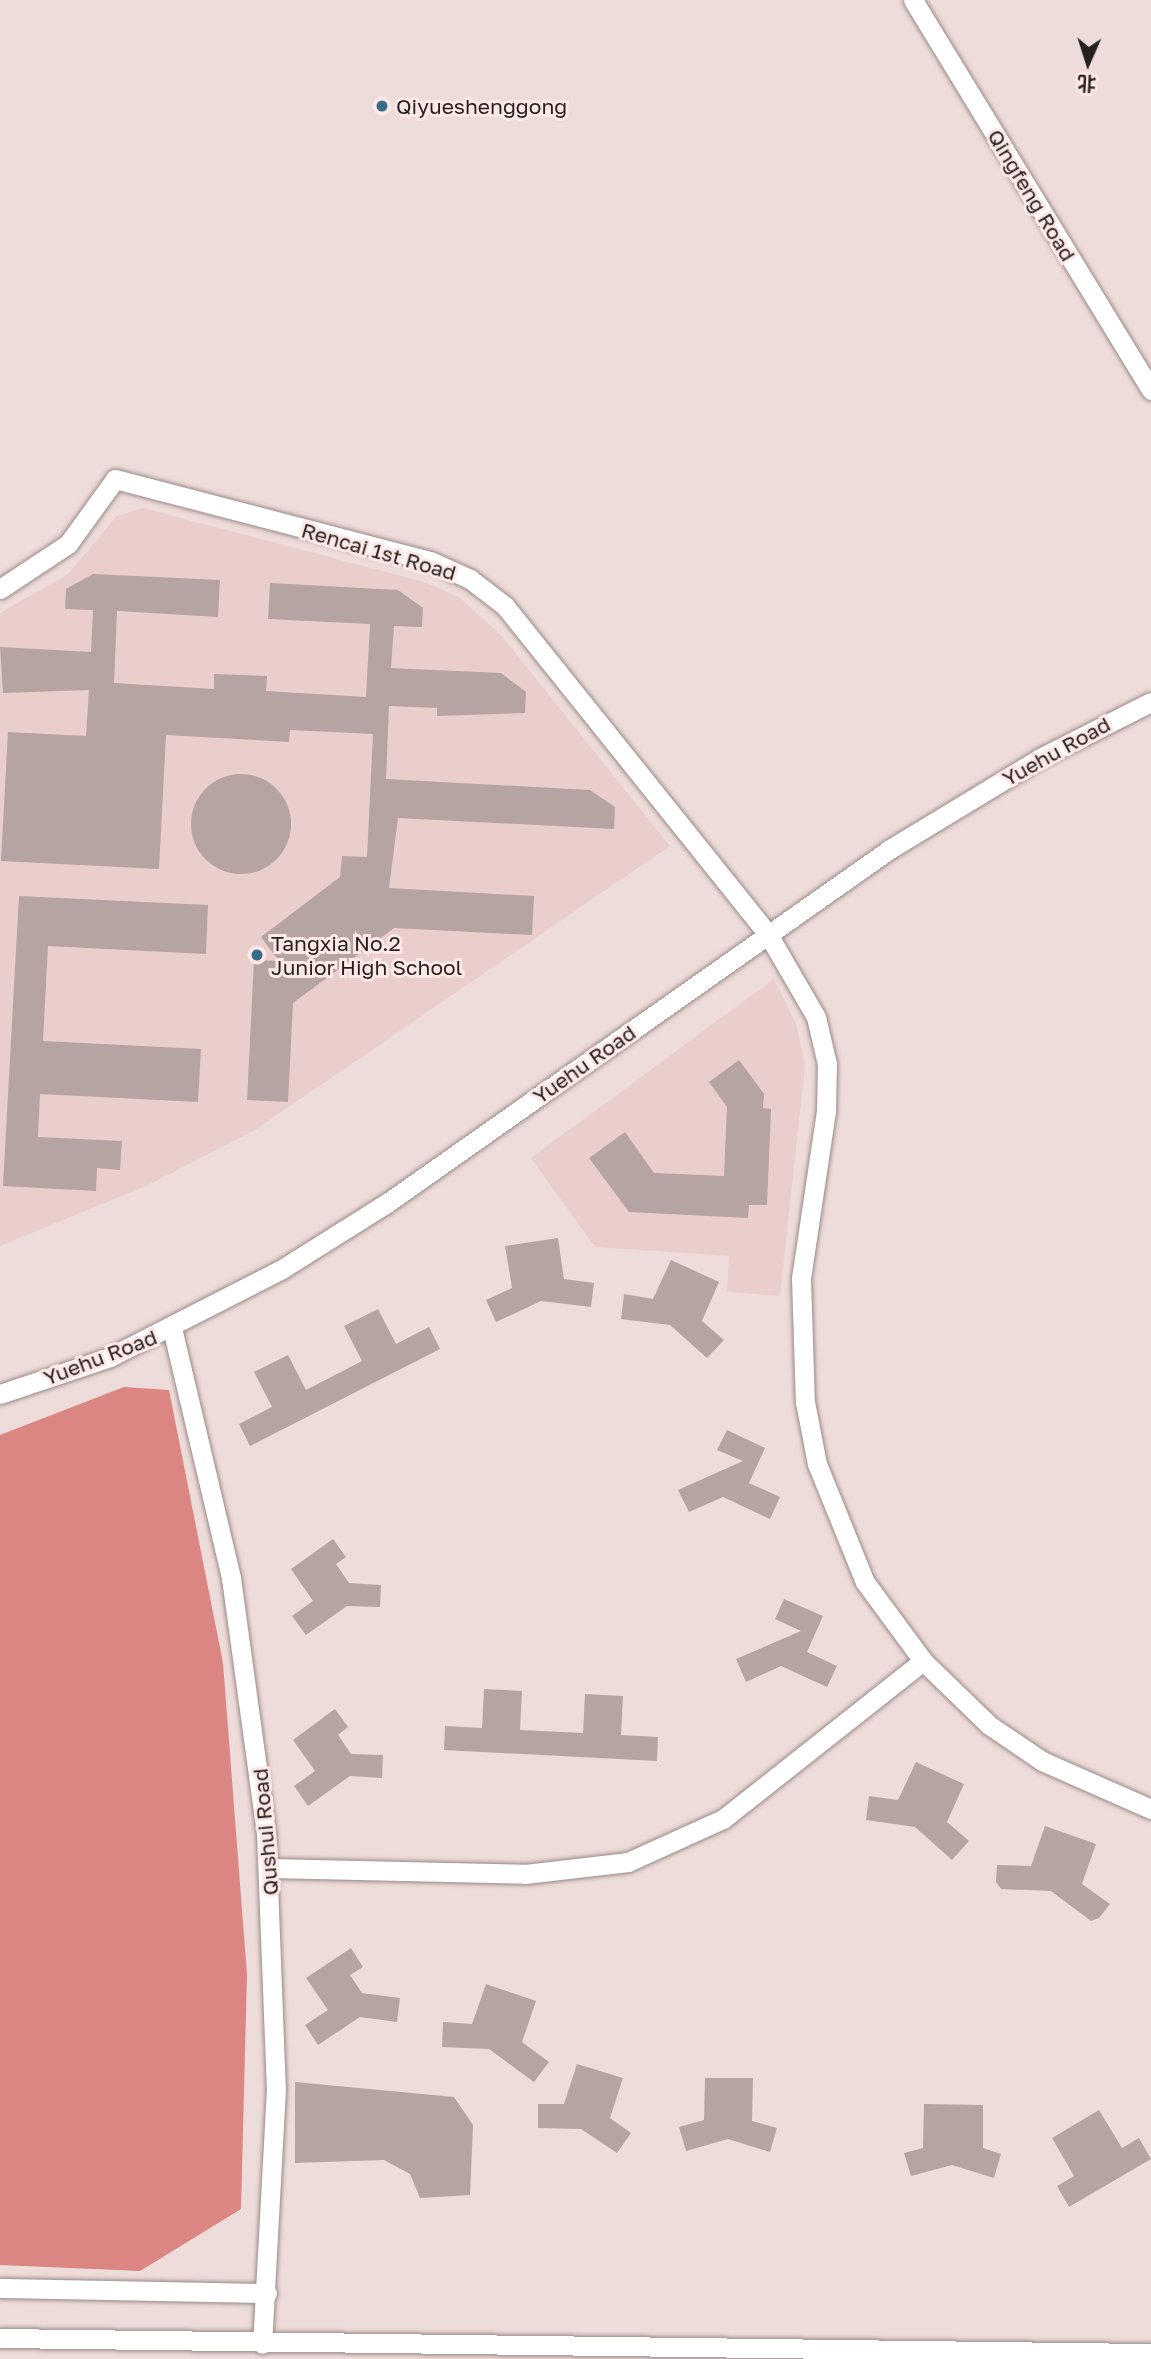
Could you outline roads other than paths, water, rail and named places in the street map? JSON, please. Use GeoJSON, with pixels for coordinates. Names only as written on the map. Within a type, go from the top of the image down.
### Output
{"type":"FeatureCollection","features":[{"type":"Feature","properties":{"kind":"street","name":"Qingfeng Road"},"geometry":{"type":"LineString","coordinates":[[913,0],[1151,390]]}},
{"type":"Feature","properties":{"kind":"street","name":"Rencai 1st Road"},"geometry":{"type":"LineString","coordinates":[[0,589],[68,544],[115,479],[451,569],[505,606],[769,936]]}},
{"type":"Feature","properties":{"kind":"street","name":"Yuehu Road"},"geometry":{"type":"LineString","coordinates":[[0,1394],[172,1328],[387,1203],[978,793],[1151,702]]}},
{"type":"Feature","properties":{"kind":"street"},"geometry":{"type":"LineString","coordinates":[[769,936],[807,996],[827,1064],[827,1111],[801,1278],[805,1402],[817,1464],[865,1582],[923,1661],[989,1725],[1042,1761],[1151,1809]]}},
{"type":"Feature","properties":{"kind":"street","name":"Qushui Road"},"geometry":{"type":"LineString","coordinates":[[172,1328],[231,1578],[269,1868],[276,2088],[267,2293],[262,2344]]}},
{"type":"Feature","properties":{"kind":"street"},"geometry":{"type":"LineString","coordinates":[[269,1868],[525,1874],[628,1862],[723,1819],[923,1661]]}},
{"type":"Feature","properties":{"kind":"street"},"geometry":{"type":"LineString","coordinates":[[0,2288],[267,2293]]}},
{"type":"Feature","properties":{"kind":"street"},"geometry":{"type":"LineString","coordinates":[[0,2338],[262,2344],[1151,2353]]}},
{"type":"Feature","properties":{"kind":"place","name":"Qiyueshenggong"},"geometry":{"type":"Point","coordinates":[382,106]}},
{"type":"Feature","properties":{"kind":"place","name":"Tangxia No.2 Junior High School"},"geometry":{"type":"Point","coordinates":[257,955]}}]}
